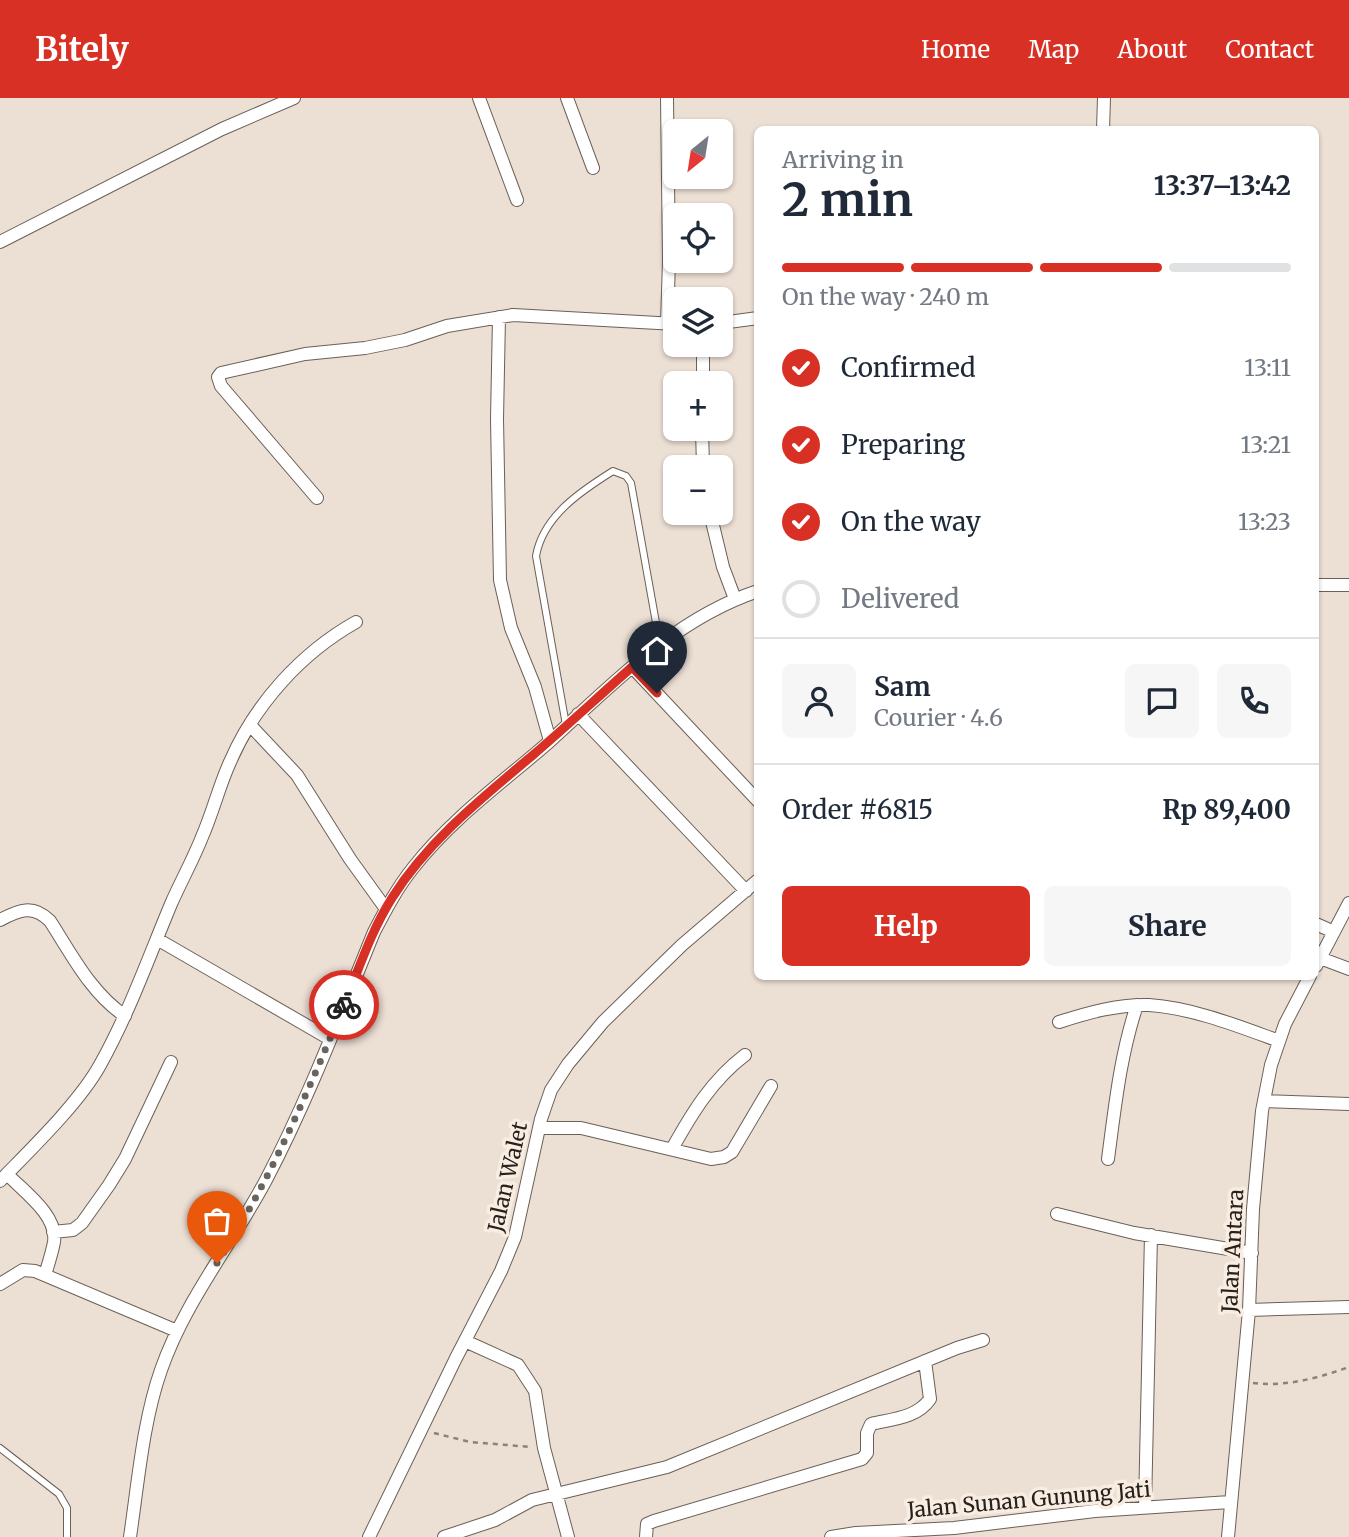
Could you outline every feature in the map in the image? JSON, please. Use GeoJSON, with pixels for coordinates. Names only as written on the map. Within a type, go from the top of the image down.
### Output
{"type":"FeatureCollection","features":[{"type":"Feature","properties":{"kind":"street"},"geometry":{"type":"LineString","coordinates":[[261,98],[262,112]]}},
{"type":"Feature","properties":{"kind":"street"},"geometry":{"type":"LineString","coordinates":[[0,242],[197,142],[294,98]]}},
{"type":"Feature","properties":{"kind":"street"},"geometry":{"type":"LineString","coordinates":[[479,98],[517,200]]}},
{"type":"Feature","properties":{"kind":"street"},"geometry":{"type":"LineString","coordinates":[[567,98],[593,168]]}},
{"type":"Feature","properties":{"kind":"street"},"geometry":{"type":"LineString","coordinates":[[667,98],[670,287]]}},
{"type":"Feature","properties":{"kind":"street"},"geometry":{"type":"LineString","coordinates":[[1103,126],[1104,98]]}},
{"type":"Feature","properties":{"kind":"street"},"geometry":{"type":"LineString","coordinates":[[317,498],[221,386],[218,377],[221,373],[231,368],[305,354],[379,346],[447,326],[513,315],[663,324]]}},
{"type":"Feature","properties":{"kind":"street"},"geometry":{"type":"LineString","coordinates":[[499,317],[500,580],[511,628],[535,687],[550,741]]}},
{"type":"Feature","properties":{"kind":"street"},"geometry":{"type":"LineString","coordinates":[[733,321],[754,319]]}},
{"type":"Feature","properties":{"kind":"street"},"geometry":{"type":"LineString","coordinates":[[713,525],[723,567],[735,599]]}},
{"type":"Feature","properties":{"kind":"street"},"geometry":{"type":"LineString","coordinates":[[1319,585],[1349,585]]}},
{"type":"Feature","properties":{"kind":"street"},"geometry":{"type":"LineString","coordinates":[[130,1537],[149,1419],[160,1373],[177,1331],[188,1307],[240,1227],[278,1156],[300,1110],[374,932],[412,869],[466,813],[632,667],[689,623],[735,599],[754,592]]}},
{"type":"Feature","properties":{"kind":"street"},"geometry":{"type":"LineString","coordinates":[[45,1275],[55,1240],[53,1232],[43,1211],[3,1178],[90,1082],[125,1016],[202,837],[228,766],[262,705],[294,670],[342,629],[356,622]]}},
{"type":"Feature","properties":{"kind":"street"},"geometry":{"type":"LineString","coordinates":[[632,667],[754,798]]}},
{"type":"Feature","properties":{"kind":"street"},"geometry":{"type":"LineString","coordinates":[[578,714],[746,891]]}},
{"type":"Feature","properties":{"kind":"street"},"geometry":{"type":"LineString","coordinates":[[250,725],[297,775],[350,859],[386,909]]}},
{"type":"Feature","properties":{"kind":"street","name":"Jalan Walet"},"geometry":{"type":"LineString","coordinates":[[369,1537],[465,1340],[502,1271],[515,1237],[539,1128],[551,1090],[568,1064],[603,1022],[682,945],[754,884]]}},
{"type":"Feature","properties":{"kind":"street"},"geometry":{"type":"LineString","coordinates":[[1319,960],[1349,903]]}},
{"type":"Feature","properties":{"kind":"street"},"geometry":{"type":"LineString","coordinates":[[0,920],[22,909],[42,913],[93,987],[107,1004],[125,1016]]}},
{"type":"Feature","properties":{"kind":"street"},"geometry":{"type":"LineString","coordinates":[[1319,924],[1334,932]]}},
{"type":"Feature","properties":{"kind":"street"},"geometry":{"type":"LineString","coordinates":[[158,939],[330,1039]]}},
{"type":"Feature","properties":{"kind":"street"},"geometry":{"type":"LineString","coordinates":[[1319,962],[1349,969]]}},
{"type":"Feature","properties":{"kind":"street","name":"Jalan Antara"},"geometry":{"type":"LineString","coordinates":[[1227,1537],[1243,1382],[1253,1209],[1264,1101],[1271,1065],[1285,1024],[1308,980]]}},
{"type":"Feature","properties":{"kind":"street"},"geometry":{"type":"LineString","coordinates":[[1059,1023],[1104,1010],[1137,1005],[1173,1008],[1279,1041]]}},
{"type":"Feature","properties":{"kind":"street"},"geometry":{"type":"LineString","coordinates":[[1108,1159],[1119,1069],[1137,1005]]}},
{"type":"Feature","properties":{"kind":"street"},"geometry":{"type":"LineString","coordinates":[[672,1149],[710,1087],[745,1055]]}},
{"type":"Feature","properties":{"kind":"street"},"geometry":{"type":"LineString","coordinates":[[53,1232],[73,1230],[82,1223],[109,1185],[125,1160],[171,1062]]}},
{"type":"Feature","properties":{"kind":"street"},"geometry":{"type":"LineString","coordinates":[[539,1128],[582,1128],[711,1158],[724,1157],[732,1152],[771,1086]]}},
{"type":"Feature","properties":{"kind":"street"},"geometry":{"type":"LineString","coordinates":[[1264,1101],[1349,1104]]}},
{"type":"Feature","properties":{"kind":"street"},"geometry":{"type":"LineString","coordinates":[[1057,1214],[1151,1235],[1252,1253]]}},
{"type":"Feature","properties":{"kind":"street"},"geometry":{"type":"LineString","coordinates":[[1145,1507],[1151,1235]]}},
{"type":"Feature","properties":{"kind":"street"},"geometry":{"type":"LineString","coordinates":[[0,1284],[23,1270],[45,1275],[177,1331]]}},
{"type":"Feature","properties":{"kind":"street"},"geometry":{"type":"LineString","coordinates":[[1249,1310],[1349,1307]]}},
{"type":"Feature","properties":{"kind":"street"},"geometry":{"type":"LineString","coordinates":[[465,1340],[518,1365],[535,1391],[544,1448],[568,1537]]}},
{"type":"Feature","properties":{"kind":"street"},"geometry":{"type":"LineString","coordinates":[[444,1537],[495,1520],[533,1500],[667,1467],[982,1340]]}},
{"type":"Feature","properties":{"kind":"street"},"geometry":{"type":"LineString","coordinates":[[646,1537],[647,1524],[654,1521],[862,1459],[867,1453],[867,1433],[871,1424],[912,1414],[926,1406],[930,1399],[925,1361]]}},
{"type":"Feature","properties":{"kind":"street","name":"Jalan Sunan Gunung Jati"},"geometry":{"type":"LineString","coordinates":[[831,1537],[856,1533],[954,1528],[1095,1511],[1230,1502]]}},
{"type":"Feature","properties":{"kind":"lane"},"geometry":{"type":"LineString","coordinates":[[566,726],[536,556],[537,548],[546,528],[580,492],[613,471],[626,476],[631,484],[660,645]]}},
{"type":"Feature","properties":{"kind":"lane"},"geometry":{"type":"LineString","coordinates":[[0,1448],[59,1494],[67,1508],[67,1537]]}},
{"type":"Feature","properties":{"kind":"path"},"geometry":{"type":"LineString","coordinates":[[1243,1382],[1266,1385],[1295,1382],[1349,1367]]}},
{"type":"Feature","properties":{"kind":"path"},"geometry":{"type":"LineString","coordinates":[[421,1429],[470,1441],[544,1448]]}},
{"type":"Feature","properties":{"kind":"way so far"},"geometry":{"type":"LineString","coordinates":[[217,1263],[240,1227],[284,1144],[344,1005]]}},
{"type":"Feature","properties":{"kind":"route"},"geometry":{"type":"LineString","coordinates":[[344,1005],[374,932],[391,899],[432,846],[632,667],[657,693]]}}]}
